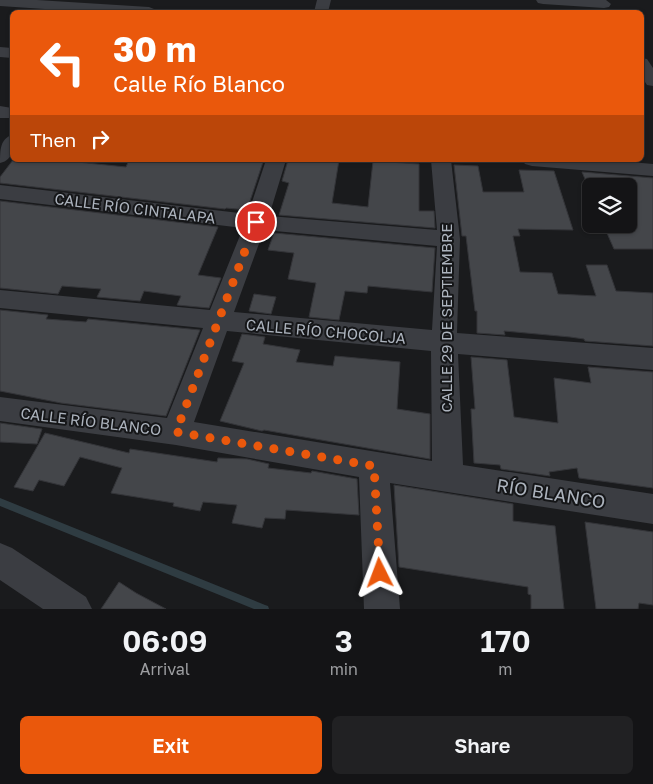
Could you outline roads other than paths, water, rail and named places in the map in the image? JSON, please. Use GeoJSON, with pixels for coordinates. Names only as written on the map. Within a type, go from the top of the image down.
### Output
{"type":"FeatureCollection","features":[{"type":"Feature","properties":{"kind":"street"},"geometry":{"type":"LineString","coordinates":[[543,0],[604,4]]}},
{"type":"Feature","properties":{"kind":"street"},"geometry":{"type":"LineString","coordinates":[[0,2],[105,10]]}},
{"type":"Feature","properties":{"kind":"street"},"geometry":{"type":"LineString","coordinates":[[644,68],[653,81]]}},
{"type":"Feature","properties":{"kind":"street"},"geometry":{"type":"LineString","coordinates":[[0,157],[10,144]]}},
{"type":"Feature","properties":{"kind":"street"},"geometry":{"type":"LineString","coordinates":[[176,432],[217,320],[256,222],[275,162]]}},
{"type":"Feature","properties":{"kind":"street","name":"CALLE 29 DE SEPTIEMBRE"},"geometry":{"type":"LineString","coordinates":[[441,162],[449,239],[444,342],[448,476]]}},
{"type":"Feature","properties":{"kind":"street"},"geometry":{"type":"LineString","coordinates":[[556,162],[653,170]]}},
{"type":"Feature","properties":{"kind":"street","name":"CALLE RÍO CINTALAPA"},"geometry":{"type":"LineString","coordinates":[[0,192],[256,222],[449,239]]}},
{"type":"Feature","properties":{"kind":"street","name":"CALLE RÍO CHOCOLJA"},"geometry":{"type":"LineString","coordinates":[[0,299],[444,342],[653,360]]}},
{"type":"Feature","properties":{"kind":"street","name":"CALLE RÍO BLANCO"},"geometry":{"type":"LineString","coordinates":[[0,409],[176,432],[374,466],[448,476]]}},
{"type":"Feature","properties":{"kind":"street"},"geometry":{"type":"LineString","coordinates":[[374,466],[382,609]]}},
{"type":"Feature","properties":{"kind":"street","name":"RÍO BLANCO"},"geometry":{"type":"LineString","coordinates":[[448,476],[653,509]]}},
{"type":"Feature","properties":{"kind":"street"},"geometry":{"type":"LineString","coordinates":[[0,560],[74,609]]}},
{"type":"Feature","properties":{"kind":"waterway"},"geometry":{"type":"LineString","coordinates":[[0,502],[265,609]]}}]}
